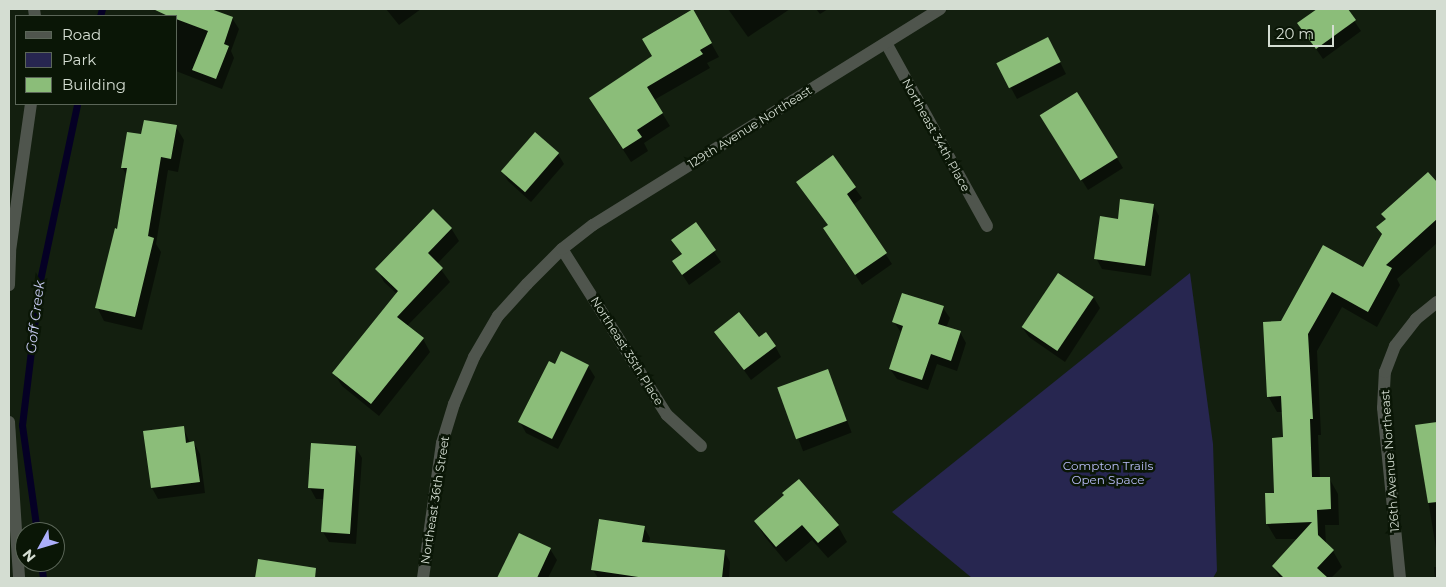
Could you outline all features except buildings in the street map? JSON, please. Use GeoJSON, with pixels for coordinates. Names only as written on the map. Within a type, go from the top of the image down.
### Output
{"type":"FeatureCollection","features":[{"type":"Feature","properties":{"kind":"street","name":"129th Avenue Northeast"},"geometry":{"type":"LineString","coordinates":[[562,249],[593,225],[940,9]]}},
{"type":"Feature","properties":{"kind":"street","name":"Northeast 34th Place"},"geometry":{"type":"LineString","coordinates":[[886,44],[987,226]]}},
{"type":"Feature","properties":{"kind":"street"},"geometry":{"type":"LineString","coordinates":[[9,285],[10,251],[31,105]]}},
{"type":"Feature","properties":{"kind":"street","name":"Northeast 35th Place"},"geometry":{"type":"LineString","coordinates":[[562,249],[667,415],[701,446]]}},
{"type":"Feature","properties":{"kind":"street","name":"Northeast 36th Street"},"geometry":{"type":"LineString","coordinates":[[423,578],[442,443],[454,404],[474,357],[498,316],[562,249]]}},
{"type":"Feature","properties":{"kind":"street","name":"126th Avenue Northeast"},"geometry":{"type":"LineString","coordinates":[[1400,578],[1384,408],[1384,372],[1395,346],[1416,319],[1437,302]]}},
{"type":"Feature","properties":{"kind":"street"},"geometry":{"type":"LineString","coordinates":[[9,422],[19,578]]}},
{"type":"Feature","properties":{"kind":"green space","name":"Compton Trails Open Space"},"geometry":{"type":"Polygon","coordinates":[[[1190,273],[1213,444],[1217,571],[1213,578],[972,578],[892,512],[1190,273]]]}},
{"type":"Feature","properties":{"kind":"waterway","name":"Goff Creek"},"geometry":{"type":"LineString","coordinates":[[100,15],[102,9]]}},
{"type":"Feature","properties":{"kind":"waterway","name":"Goff Creek"},"geometry":{"type":"LineString","coordinates":[[36,522],[22,425],[39,285],[77,105]]}},
{"type":"Feature","properties":{"kind":"waterway","name":"Goff Creek"},"geometry":{"type":"LineString","coordinates":[[42,572],[43,578]]}}]}
